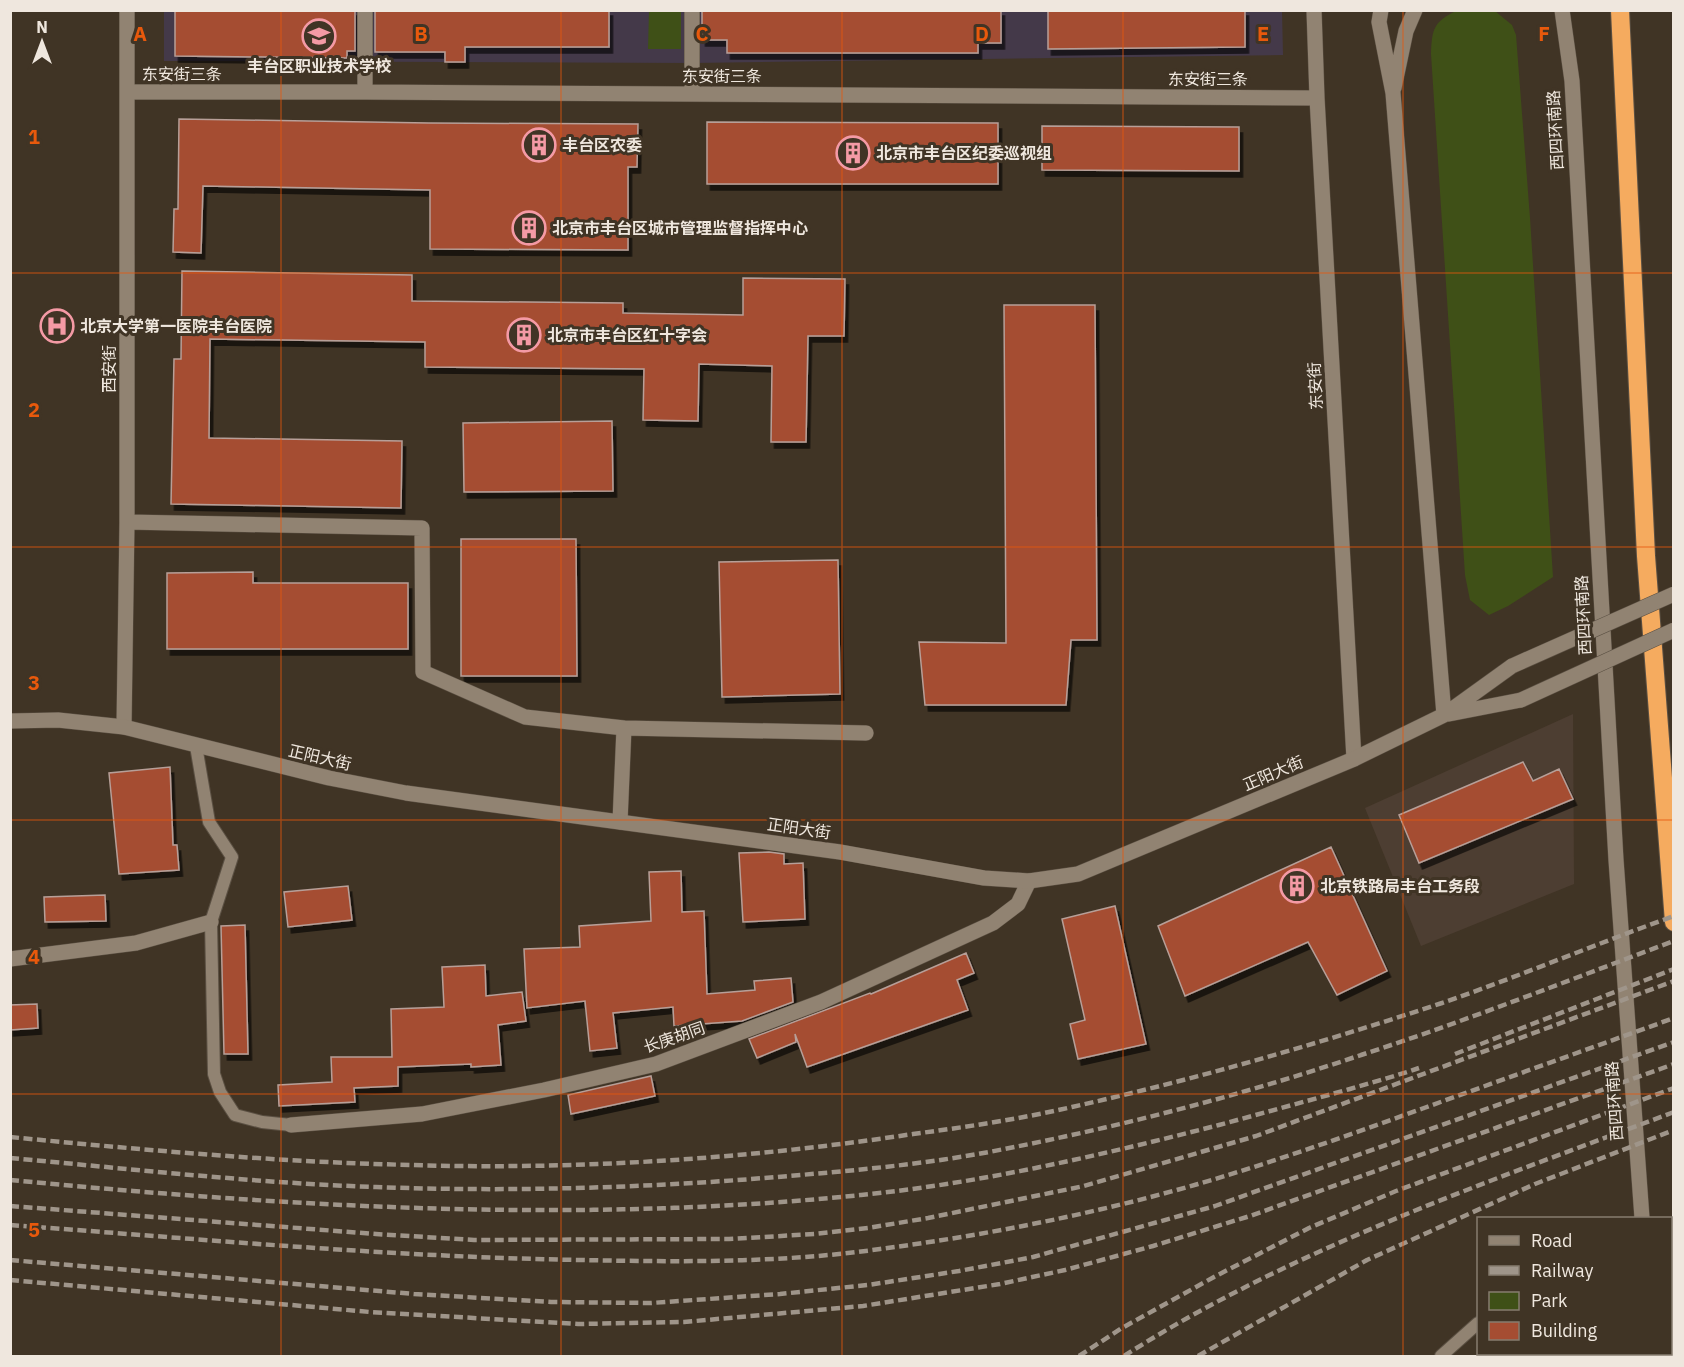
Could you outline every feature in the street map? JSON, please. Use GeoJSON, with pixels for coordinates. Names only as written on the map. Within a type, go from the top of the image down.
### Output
{"type":"FeatureCollection","features":[{"type":"Feature","properties":{"kind":"highway"},"geometry":{"type":"LineString","coordinates":[[1620,10],[1646,556],[1674,922]]}},
{"type":"Feature","properties":{"kind":"street","name":"西安街"},"geometry":{"type":"LineString","coordinates":[[124,728],[127,522],[127,10]]}},
{"type":"Feature","properties":{"kind":"street"},"geometry":{"type":"LineString","coordinates":[[365,10],[365,92]]}},
{"type":"Feature","properties":{"kind":"street"},"geometry":{"type":"LineString","coordinates":[[692,10],[692,94]]}},
{"type":"Feature","properties":{"kind":"street","name":"东安街"},"geometry":{"type":"LineString","coordinates":[[1314,10],[1354,759]]}},
{"type":"Feature","properties":{"kind":"street"},"geometry":{"type":"LineString","coordinates":[[1381,10],[1379,22],[1393,93],[1444,715]]}},
{"type":"Feature","properties":{"kind":"street"},"geometry":{"type":"LineString","coordinates":[[1393,93],[1406,31],[1415,10]]}},
{"type":"Feature","properties":{"kind":"street","name":"西四环南路"},"geometry":{"type":"LineString","coordinates":[[1562,10],[1572,81],[1616,860],[1642,1217]]}},
{"type":"Feature","properties":{"kind":"street","name":"东安街三条"},"geometry":{"type":"LineString","coordinates":[[127,92],[1317,98]]}},
{"type":"Feature","properties":{"kind":"street"},"geometry":{"type":"LineString","coordinates":[[127,522],[422,528],[423,672],[525,717],[624,728],[866,733]]}},
{"type":"Feature","properties":{"kind":"street","name":"正阳大街"},"geometry":{"type":"LineString","coordinates":[[10,721],[58,720],[124,728],[406,793],[840,852],[984,878],[1029,881],[1078,874],[1354,759],[1444,715],[1512,666],[1674,594]]}},
{"type":"Feature","properties":{"kind":"street","name":"正阳大街"},"geometry":{"type":"LineString","coordinates":[[1444,715],[1521,700],[1674,630]]}},
{"type":"Feature","properties":{"kind":"street"},"geometry":{"type":"LineString","coordinates":[[620,822],[624,728]]}},
{"type":"Feature","properties":{"kind":"street","name":"长庚胡同"},"geometry":{"type":"LineString","coordinates":[[291,1125],[422,1114],[656,1065],[820,1002],[993,923],[1018,904],[1029,881]]}},
{"type":"Feature","properties":{"kind":"street"},"geometry":{"type":"LineString","coordinates":[[10,959],[136,943],[211,922]]}},
{"type":"Feature","properties":{"kind":"lane"},"geometry":{"type":"LineString","coordinates":[[195,746],[209,822],[232,857],[211,922],[214,1074],[220,1092],[236,1114],[262,1122],[291,1125]]}},
{"type":"Feature","properties":{"kind":"lane"},"geometry":{"type":"LineString","coordinates":[[1441,1356],[1477,1325]]}},
{"type":"Feature","properties":{"kind":"shaded area"},"geometry":{"type":"Polygon","coordinates":[[[164,10],[1282,11],[1283,55],[692,63],[164,61],[164,10]]]}},
{"type":"Feature","properties":{"kind":"shaded area"},"geometry":{"type":"Polygon","coordinates":[[[1573,714],[1574,884],[1421,946],[1365,808],[1573,714]]]}},
{"type":"Feature","properties":{"kind":"green space"},"geometry":{"type":"Polygon","coordinates":[[[649,11],[681,11],[681,49],[648,49],[649,11]]]}},
{"type":"Feature","properties":{"kind":"green space"},"geometry":{"type":"Polygon","coordinates":[[[1456,11],[1495,11],[1512,25],[1516,35],[1553,577],[1508,606],[1489,615],[1470,600],[1465,575],[1431,54],[1435,28],[1438,23],[1456,11]]]}},
{"type":"Feature","properties":{"kind":"building"},"geometry":{"type":"Polygon","coordinates":[[[175,10],[355,10],[355,51],[347,51],[347,58],[175,56],[175,10]]]}},
{"type":"Feature","properties":{"kind":"building"},"geometry":{"type":"Polygon","coordinates":[[[375,10],[609,10],[609,47],[465,47],[465,62],[445,62],[445,52],[375,52],[375,10]]]}},
{"type":"Feature","properties":{"kind":"building"},"geometry":{"type":"Polygon","coordinates":[[[702,10],[1001,10],[1001,43],[978,43],[978,53],[727,53],[727,40],[702,40],[702,10]]]}},
{"type":"Feature","properties":{"kind":"building"},"geometry":{"type":"Polygon","coordinates":[[[1048,10],[1245,10],[1245,47],[1048,49],[1048,10]]]}},
{"type":"Feature","properties":{"kind":"building"},"geometry":{"type":"Polygon","coordinates":[[[179,119],[638,124],[637,167],[628,167],[628,250],[430,249],[430,190],[203,186],[201,253],[173,252],[174,209],[178,209],[179,119]]]}},
{"type":"Feature","properties":{"kind":"building","name":"北京市丰台区纪委巡视组"},"geometry":{"type":"Polygon","coordinates":[[[707,122],[998,123],[998,184],[707,184],[707,122]]]}},
{"type":"Feature","properties":{"kind":"building"},"geometry":{"type":"Polygon","coordinates":[[[1042,126],[1239,127],[1239,171],[1042,170],[1042,126]]]}},
{"type":"Feature","properties":{"kind":"building"},"geometry":{"type":"Polygon","coordinates":[[[182,271],[412,275],[412,301],[623,303],[623,313],[743,315],[743,278],[845,279],[844,336],[808,336],[806,442],[771,442],[772,366],[699,364],[698,421],[643,420],[644,369],[425,367],[425,342],[210,339],[209,438],[402,441],[401,508],[171,504],[174,359],[181,359],[182,271]]]}},
{"type":"Feature","properties":{"kind":"building"},"geometry":{"type":"Polygon","coordinates":[[[1004,305],[1095,305],[1097,640],[1071,640],[1066,705],[925,705],[919,642],[1006,643],[1004,305]]]}},
{"type":"Feature","properties":{"kind":"building"},"geometry":{"type":"Polygon","coordinates":[[[612,421],[613,491],[464,492],[463,423],[612,421]]]}},
{"type":"Feature","properties":{"kind":"building"},"geometry":{"type":"Polygon","coordinates":[[[461,539],[576,539],[577,676],[461,676],[461,539]]]}},
{"type":"Feature","properties":{"kind":"building"},"geometry":{"type":"Polygon","coordinates":[[[838,560],[840,694],[722,697],[719,562],[838,560]]]}},
{"type":"Feature","properties":{"kind":"building"},"geometry":{"type":"Polygon","coordinates":[[[253,572],[253,583],[408,583],[408,649],[167,649],[167,573],[253,572]]]}},
{"type":"Feature","properties":{"kind":"building"},"geometry":{"type":"Polygon","coordinates":[[[1523,762],[1533,781],[1559,769],[1573,799],[1419,863],[1399,815],[1523,762]]]}},
{"type":"Feature","properties":{"kind":"building"},"geometry":{"type":"Polygon","coordinates":[[[170,767],[173,845],[177,845],[179,870],[119,874],[109,773],[170,767]]]}},
{"type":"Feature","properties":{"kind":"building","name":"北京铁路局丰台工务段"},"geometry":{"type":"Polygon","coordinates":[[[1331,847],[1387,971],[1337,995],[1308,942],[1185,996],[1158,926],[1331,847]]]}},
{"type":"Feature","properties":{"kind":"building"},"geometry":{"type":"Polygon","coordinates":[[[739,853],[784,854],[784,864],[803,863],[805,919],[743,922],[739,853]]]}},
{"type":"Feature","properties":{"kind":"building"},"geometry":{"type":"Polygon","coordinates":[[[681,871],[682,912],[704,911],[707,994],[755,990],[754,981],[791,978],[793,1002],[742,1021],[674,1026],[673,1007],[613,1013],[617,1048],[590,1051],[585,1001],[527,1008],[524,949],[580,947],[579,926],[651,921],[649,872],[681,871]]]}},
{"type":"Feature","properties":{"kind":"building"},"geometry":{"type":"Polygon","coordinates":[[[348,886],[352,920],[288,927],[284,892],[348,886]]]}},
{"type":"Feature","properties":{"kind":"building"},"geometry":{"type":"Polygon","coordinates":[[[105,895],[106,921],[45,922],[44,897],[105,895]]]}},
{"type":"Feature","properties":{"kind":"building"},"geometry":{"type":"Polygon","coordinates":[[[1115,906],[1146,1044],[1078,1059],[1070,1024],[1085,1020],[1062,919],[1115,906]]]}},
{"type":"Feature","properties":{"kind":"building"},"geometry":{"type":"Polygon","coordinates":[[[245,925],[248,1054],[224,1054],[221,926],[245,925]]]}},
{"type":"Feature","properties":{"kind":"building"},"geometry":{"type":"Polygon","coordinates":[[[966,953],[974,973],[957,980],[968,1010],[807,1067],[795,1034],[796,1042],[757,1058],[749,1039],[871,994],[966,953]]]}},
{"type":"Feature","properties":{"kind":"building"},"geometry":{"type":"Polygon","coordinates":[[[485,965],[486,996],[522,992],[526,1021],[498,1025],[501,1065],[398,1067],[398,1086],[354,1088],[355,1102],[279,1106],[278,1085],[332,1082],[331,1057],[392,1057],[391,1009],[444,1007],[442,967],[485,965]]]}},
{"type":"Feature","properties":{"kind":"building"},"geometry":{"type":"Polygon","coordinates":[[[37,1004],[38,1028],[10,1030],[10,1005],[37,1004]]]}},
{"type":"Feature","properties":{"kind":"building"},"geometry":{"type":"Polygon","coordinates":[[[651,1076],[655,1096],[571,1114],[568,1095],[651,1076]]]}},
{"type":"Feature","properties":{"kind":"railway"},"geometry":{"type":"LineString","coordinates":[[10,1137],[261,1158],[474,1166],[662,1161],[851,1143],[1033,1115],[1212,1072],[1305,1046],[1442,1003],[1674,916]]}},
{"type":"Feature","properties":{"kind":"railway"},"geometry":{"type":"LineString","coordinates":[[10,1158],[284,1182],[476,1189],[677,1184],[804,1175],[910,1164],[963,1157],[1083,1132],[1177,1110],[1270,1084],[1439,1028],[1674,941]]}},
{"type":"Feature","properties":{"kind":"railway"},"geometry":{"type":"LineString","coordinates":[[1455,1054],[1674,969]]}},
{"type":"Feature","properties":{"kind":"railway"},"geometry":{"type":"LineString","coordinates":[[10,1206],[474,1240],[729,1239],[815,1234],[868,1228],[1084,1186],[1256,1136],[1674,981]]}},
{"type":"Feature","properties":{"kind":"railway"},"geometry":{"type":"LineString","coordinates":[[10,1225],[296,1247],[510,1258],[656,1261],[768,1259],[843,1254],[960,1237],[1040,1222],[1119,1205],[1198,1184],[1340,1138],[1674,1018]]}},
{"type":"Feature","properties":{"kind":"railway"},"geometry":{"type":"LineString","coordinates":[[10,1260],[414,1294],[551,1302],[651,1303],[868,1285],[1033,1257],[1215,1206],[1674,1042]]}},
{"type":"Feature","properties":{"kind":"railway"},"geometry":{"type":"LineString","coordinates":[[10,1280],[370,1312],[578,1324],[684,1322],[863,1306],[1000,1284],[1065,1270],[1153,1246],[1250,1216],[1674,1064]]}},
{"type":"Feature","properties":{"kind":"railway"},"geometry":{"type":"LineString","coordinates":[[10,1180],[223,1198],[436,1208],[648,1209],[755,1204],[906,1190],[1042,1167],[1219,1125],[1419,1068]]}},
{"type":"Feature","properties":{"kind":"railway"},"geometry":{"type":"LineString","coordinates":[[1079,1356],[1122,1328],[1309,1228],[1396,1191],[1674,1088]]}},
{"type":"Feature","properties":{"kind":"railway"},"geometry":{"type":"LineString","coordinates":[[1124,1356],[1188,1318],[1322,1250],[1462,1192],[1674,1112]]}},
{"type":"Feature","properties":{"kind":"railway"},"geometry":{"type":"LineString","coordinates":[[1198,1356],[1367,1260],[1535,1184],[1674,1130]]}},
{"type":"Feature","properties":{"kind":"place","name":"丰台区职业技术学校"},"geometry":{"type":"Point","coordinates":[319,36]}},
{"type":"Feature","properties":{"kind":"place","name":"丰台区农委"},"geometry":{"type":"Point","coordinates":[539,145]}},
{"type":"Feature","properties":{"kind":"place","name":"北京市丰台区纪委巡视组"},"geometry":{"type":"Point","coordinates":[853,153]}},
{"type":"Feature","properties":{"kind":"place","name":"北京市丰台区城市管理监督指挥中心"},"geometry":{"type":"Point","coordinates":[529,228]}},
{"type":"Feature","properties":{"kind":"place","name":"北京大学第一医院丰台医院"},"geometry":{"type":"Point","coordinates":[57,326]}},
{"type":"Feature","properties":{"kind":"place","name":"北京市丰台区红十字会"},"geometry":{"type":"Point","coordinates":[524,335]}},
{"type":"Feature","properties":{"kind":"place","name":"北京铁路局丰台工务段"},"geometry":{"type":"Point","coordinates":[1297,886]}}]}
